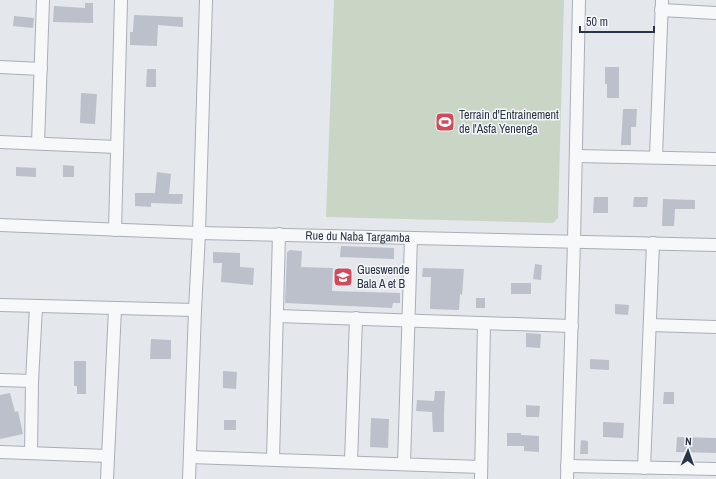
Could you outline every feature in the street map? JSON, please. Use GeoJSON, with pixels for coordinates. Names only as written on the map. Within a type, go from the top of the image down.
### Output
{"type":"FeatureCollection","features":[{"type":"Feature","properties":{"kind":"street"},"geometry":{"type":"LineString","coordinates":[[38,143],[43,0]]}},
{"type":"Feature","properties":{"kind":"street"},"geometry":{"type":"LineString","coordinates":[[116,230],[121,0]]}},
{"type":"Feature","properties":{"kind":"street"},"geometry":{"type":"LineString","coordinates":[[189,479],[199,232],[206,0]]}},
{"type":"Feature","properties":{"kind":"street"},"geometry":{"type":"LineString","coordinates":[[567,479],[579,0]]}},
{"type":"Feature","properties":{"kind":"street"},"geometry":{"type":"LineString","coordinates":[[656,156],[661,5],[716,13]]}},
{"type":"Feature","properties":{"kind":"street"},"geometry":{"type":"LineString","coordinates":[[0,67],[41,69]]}},
{"type":"Feature","properties":{"kind":"street"},"geometry":{"type":"LineString","coordinates":[[0,142],[117,147]]}},
{"type":"Feature","properties":{"kind":"street"},"geometry":{"type":"LineString","coordinates":[[576,156],[656,156],[716,159]]}},
{"type":"Feature","properties":{"kind":"street","name":"Rue du Naba Targamba"},"geometry":{"type":"LineString","coordinates":[[0,225],[116,230],[716,245]]}},
{"type":"Feature","properties":{"kind":"street"},"geometry":{"type":"LineString","coordinates":[[273,459],[279,234]]}},
{"type":"Feature","properties":{"kind":"street"},"geometry":{"type":"LineString","coordinates":[[404,464],[411,238]]}},
{"type":"Feature","properties":{"kind":"street"},"geometry":{"type":"LineString","coordinates":[[644,468],[653,243]]}},
{"type":"Feature","properties":{"kind":"street"},"geometry":{"type":"LineString","coordinates":[[0,305],[195,310]]}},
{"type":"Feature","properties":{"kind":"street"},"geometry":{"type":"LineString","coordinates":[[31,453],[32,381],[36,307]]}},
{"type":"Feature","properties":{"kind":"street"},"geometry":{"type":"LineString","coordinates":[[107,479],[114,309]]}},
{"type":"Feature","properties":{"kind":"street"},"geometry":{"type":"LineString","coordinates":[[277,316],[572,326]]}},
{"type":"Feature","properties":{"kind":"street"},"geometry":{"type":"LineString","coordinates":[[351,462],[356,318]]}},
{"type":"Feature","properties":{"kind":"street"},"geometry":{"type":"LineString","coordinates":[[190,457],[404,464],[481,473],[484,323]]}},
{"type":"Feature","properties":{"kind":"street"},"geometry":{"type":"LineString","coordinates":[[650,325],[716,327]]}},
{"type":"Feature","properties":{"kind":"street"},"geometry":{"type":"LineString","coordinates":[[0,380],[32,381]]}},
{"type":"Feature","properties":{"kind":"street"},"geometry":{"type":"LineString","coordinates":[[0,452],[108,456]]}},
{"type":"Feature","properties":{"kind":"street"},"geometry":{"type":"LineString","coordinates":[[567,466],[716,470]]}},
{"type":"Feature","properties":{"kind":"green space","name":"Terrain d'Entrainement de l'Asfa Yenenga"},"geometry":{"type":"Polygon","coordinates":[[[334,0],[564,0],[558,218],[553,223],[326,217],[334,0]]]}},
{"type":"Feature","properties":{"kind":"building"},"geometry":{"type":"Polygon","coordinates":[[[85,3],[93,3],[93,23],[53,22],[54,6],[85,8],[85,3]]]}},
{"type":"Feature","properties":{"kind":"building"},"geometry":{"type":"Polygon","coordinates":[[[134,15],[183,17],[183,27],[158,25],[157,46],[130,45],[130,32],[133,32],[134,15]]]}},
{"type":"Feature","properties":{"kind":"building"},"geometry":{"type":"Polygon","coordinates":[[[14,16],[34,18],[33,28],[13,26],[14,16]]]}},
{"type":"Feature","properties":{"kind":"building"},"geometry":{"type":"Polygon","coordinates":[[[605,67],[619,67],[619,98],[607,98],[605,67]]]}},
{"type":"Feature","properties":{"kind":"building"},"geometry":{"type":"Polygon","coordinates":[[[147,69],[156,69],[156,87],[146,87],[147,69]]]}},
{"type":"Feature","properties":{"kind":"building"},"geometry":{"type":"Polygon","coordinates":[[[81,93],[97,94],[95,124],[80,123],[81,93]]]}},
{"type":"Feature","properties":{"kind":"building"},"geometry":{"type":"Polygon","coordinates":[[[623,109],[637,109],[636,127],[631,127],[631,145],[621,145],[623,109]]]}},
{"type":"Feature","properties":{"kind":"building"},"geometry":{"type":"Polygon","coordinates":[[[63,165],[74,166],[74,177],[63,177],[63,165]]]}},
{"type":"Feature","properties":{"kind":"building"},"geometry":{"type":"Polygon","coordinates":[[[16,167],[36,168],[36,177],[16,176],[16,167]]]}},
{"type":"Feature","properties":{"kind":"building"},"geometry":{"type":"Polygon","coordinates":[[[157,172],[171,174],[169,194],[183,194],[182,204],[151,203],[151,207],[135,206],[135,193],[155,193],[157,172]]]}},
{"type":"Feature","properties":{"kind":"building"},"geometry":{"type":"Polygon","coordinates":[[[594,197],[608,197],[608,213],[593,213],[594,197]]]}},
{"type":"Feature","properties":{"kind":"building"},"geometry":{"type":"Polygon","coordinates":[[[634,197],[648,197],[647,207],[633,207],[634,197]]]}},
{"type":"Feature","properties":{"kind":"building"},"geometry":{"type":"Polygon","coordinates":[[[663,199],[695,200],[695,209],[675,209],[674,226],[662,226],[663,199]]]}},
{"type":"Feature","properties":{"kind":"building"},"geometry":{"type":"Polygon","coordinates":[[[341,246],[394,248],[394,259],[340,257],[341,246]]]}},
{"type":"Feature","properties":{"kind":"building"},"geometry":{"type":"Polygon","coordinates":[[[290,250],[302,251],[301,267],[333,268],[332,291],[400,293],[400,303],[393,303],[392,308],[285,303],[287,252],[290,250]]]}},
{"type":"Feature","properties":{"kind":"building"},"geometry":{"type":"Polygon","coordinates":[[[213,252],[240,253],[240,267],[254,268],[253,285],[221,282],[222,263],[213,263],[213,252]]]}},
{"type":"Feature","properties":{"kind":"building"},"geometry":{"type":"Polygon","coordinates":[[[535,264],[542,265],[541,280],[533,279],[535,264]]]}},
{"type":"Feature","properties":{"kind":"building"},"geometry":{"type":"Polygon","coordinates":[[[423,268],[464,269],[459,310],[430,309],[431,277],[422,277],[423,268]]]}},
{"type":"Feature","properties":{"kind":"building"},"geometry":{"type":"Polygon","coordinates":[[[511,283],[531,283],[531,294],[511,294],[511,283]]]}},
{"type":"Feature","properties":{"kind":"building"},"geometry":{"type":"Polygon","coordinates":[[[476,298],[485,298],[485,308],[476,308],[476,298]]]}},
{"type":"Feature","properties":{"kind":"building"},"geometry":{"type":"Polygon","coordinates":[[[615,304],[629,305],[628,315],[615,314],[615,304]]]}},
{"type":"Feature","properties":{"kind":"building"},"geometry":{"type":"Polygon","coordinates":[[[526,333],[541,334],[540,348],[526,347],[526,333]]]}},
{"type":"Feature","properties":{"kind":"building"},"geometry":{"type":"Polygon","coordinates":[[[151,339],[171,340],[171,359],[150,359],[151,339]]]}},
{"type":"Feature","properties":{"kind":"building"},"geometry":{"type":"Polygon","coordinates":[[[590,359],[609,360],[609,370],[590,369],[590,359]]]}},
{"type":"Feature","properties":{"kind":"building"},"geometry":{"type":"Polygon","coordinates":[[[74,361],[86,361],[86,394],[77,394],[77,386],[74,386],[74,361]]]}},
{"type":"Feature","properties":{"kind":"building"},"geometry":{"type":"Polygon","coordinates":[[[223,371],[237,372],[236,389],[223,388],[223,371]]]}},
{"type":"Feature","properties":{"kind":"building"},"geometry":{"type":"Polygon","coordinates":[[[435,391],[445,391],[444,432],[433,432],[432,412],[416,411],[417,400],[434,401],[435,391]]]}},
{"type":"Feature","properties":{"kind":"building"},"geometry":{"type":"Polygon","coordinates":[[[664,392],[674,392],[674,404],[663,404],[664,392]]]}},
{"type":"Feature","properties":{"kind":"building"},"geometry":{"type":"Polygon","coordinates":[[[10,393],[15,412],[18,411],[23,434],[0,439],[0,395],[10,393]]]}},
{"type":"Feature","properties":{"kind":"building"},"geometry":{"type":"Polygon","coordinates":[[[526,405],[540,406],[539,417],[526,417],[526,405]]]}},
{"type":"Feature","properties":{"kind":"building"},"geometry":{"type":"Polygon","coordinates":[[[371,418],[389,419],[388,448],[370,447],[371,418]]]}},
{"type":"Feature","properties":{"kind":"building"},"geometry":{"type":"Polygon","coordinates":[[[224,420],[236,420],[236,430],[224,430],[224,420]]]}},
{"type":"Feature","properties":{"kind":"building"},"geometry":{"type":"Polygon","coordinates":[[[603,422],[624,423],[623,438],[603,437],[603,422]]]}},
{"type":"Feature","properties":{"kind":"building"},"geometry":{"type":"Polygon","coordinates":[[[507,433],[521,433],[521,435],[539,436],[539,452],[524,451],[524,446],[507,446],[507,433]]]}},
{"type":"Feature","properties":{"kind":"building"},"geometry":{"type":"Polygon","coordinates":[[[677,437],[716,438],[716,453],[676,452],[677,437]]]}},
{"type":"Feature","properties":{"kind":"building"},"geometry":{"type":"Polygon","coordinates":[[[581,440],[588,441],[588,454],[580,454],[581,440]]]}},
{"type":"Feature","properties":{"kind":"place","name":"Terrain d'Entrainement de l'Asfa Yenenga"},"geometry":{"type":"Point","coordinates":[445,122]}},
{"type":"Feature","properties":{"kind":"place","name":"Gueswende Bala A et B"},"geometry":{"type":"Point","coordinates":[343,277]}}]}
